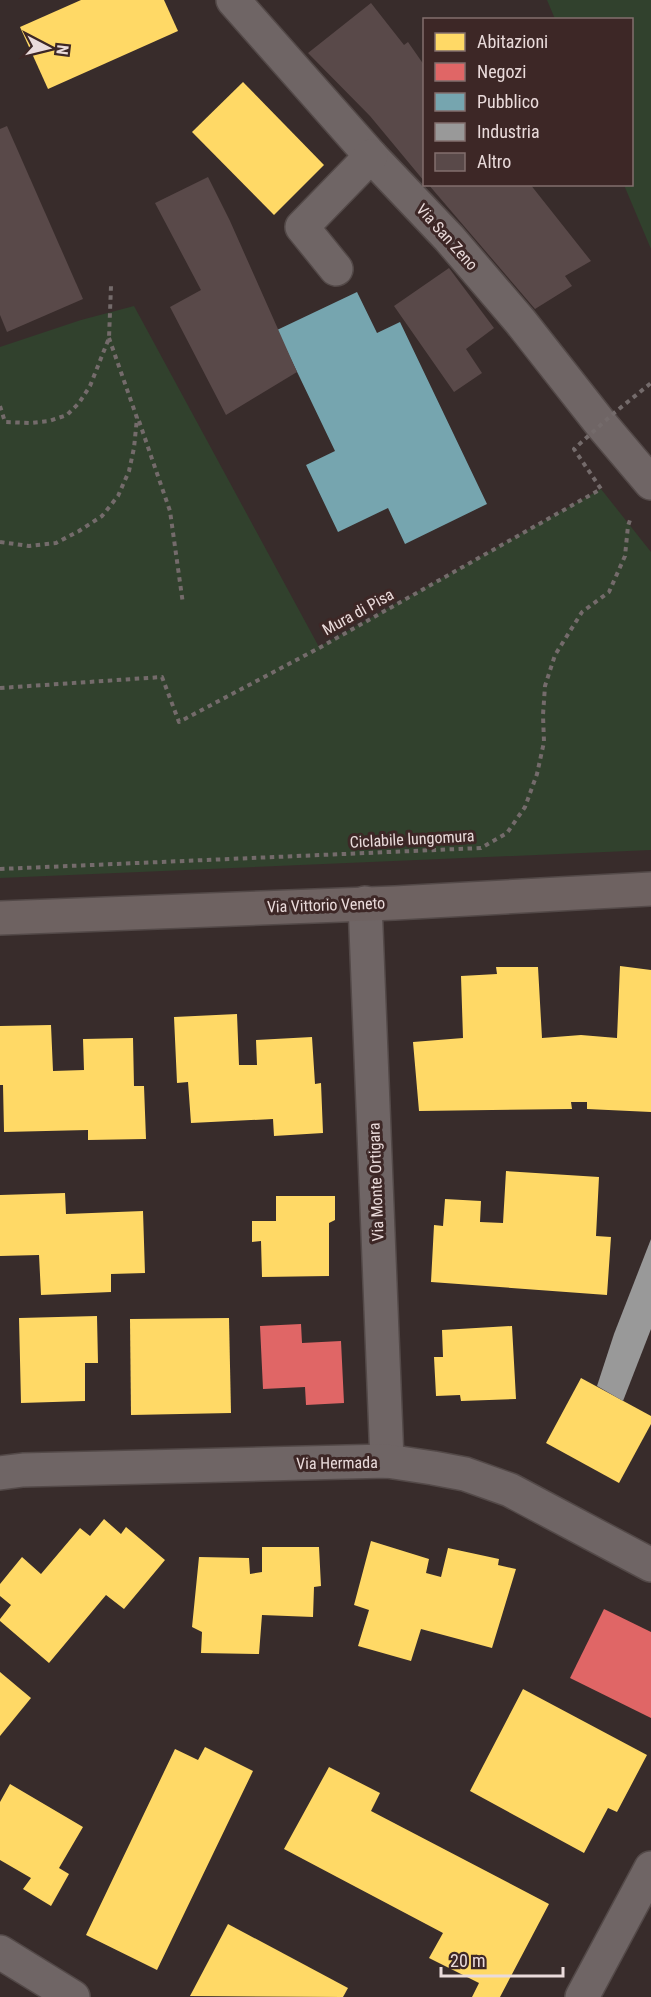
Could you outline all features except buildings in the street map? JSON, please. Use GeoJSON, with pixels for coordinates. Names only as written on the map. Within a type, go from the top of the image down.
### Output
{"type":"FeatureCollection","features":[{"type":"Feature","properties":{"kind":"main road","name":"Via Vittorio Veneto"},"geometry":{"type":"LineString","coordinates":[[0,918],[651,889]]}},
{"type":"Feature","properties":{"kind":"street","name":"Via San Zeno"},"geometry":{"type":"LineString","coordinates":[[232,0],[371,156],[456,246],[651,483]]}},
{"type":"Feature","properties":{"kind":"street"},"geometry":{"type":"LineString","coordinates":[[336,269],[302,227],[371,156]]}},
{"type":"Feature","properties":{"kind":"street","name":"Via Monte Ortigara"},"geometry":{"type":"LineString","coordinates":[[365,903],[387,1461]]}},
{"type":"Feature","properties":{"kind":"street","name":"Via Hermada"},"geometry":{"type":"LineString","coordinates":[[0,1473],[22,1470],[387,1461],[465,1474],[510,1490],[651,1565]]}},
{"type":"Feature","properties":{"kind":"street"},"geometry":{"type":"LineString","coordinates":[[582,1997],[651,1868]]}},
{"type":"Feature","properties":{"kind":"street"},"geometry":{"type":"LineString","coordinates":[[0,1952],[73,1997]]}},
{"type":"Feature","properties":{"kind":"path"},"geometry":{"type":"LineString","coordinates":[[0,406],[2,423],[30,423],[50,421],[67,415],[80,403],[90,386],[108,338],[111,285]]}},
{"type":"Feature","properties":{"kind":"path"},"geometry":{"type":"LineString","coordinates":[[108,338],[170,511],[183,604]]}},
{"type":"Feature","properties":{"kind":"path","name":"Mura di Pisa"},"geometry":{"type":"LineString","coordinates":[[0,688],[162,676],[179,722],[319,648],[601,489],[574,449],[651,383]]}},
{"type":"Feature","properties":{"kind":"path"},"geometry":{"type":"LineString","coordinates":[[0,542],[29,546],[56,543],[102,516],[118,496],[129,471],[138,418]]}},
{"type":"Feature","properties":{"kind":"path","name":"Ciclabile lungomura"},"geometry":{"type":"LineString","coordinates":[[0,869],[481,848],[507,833],[525,807],[537,774],[544,742],[545,686],[555,655],[582,612],[609,592],[619,574],[625,556],[631,517]]}},
{"type":"Feature","properties":{"kind":"green space"},"geometry":{"type":"Polygon","coordinates":[[[547,0],[651,0],[651,249],[624,186],[633,186],[633,18],[555,18],[547,0]]]}},
{"type":"Feature","properties":{"kind":"green space"},"geometry":{"type":"Polygon","coordinates":[[[134,306],[319,647],[601,489],[651,552],[651,850],[0,878],[0,347],[81,320],[134,306]]]}}]}
